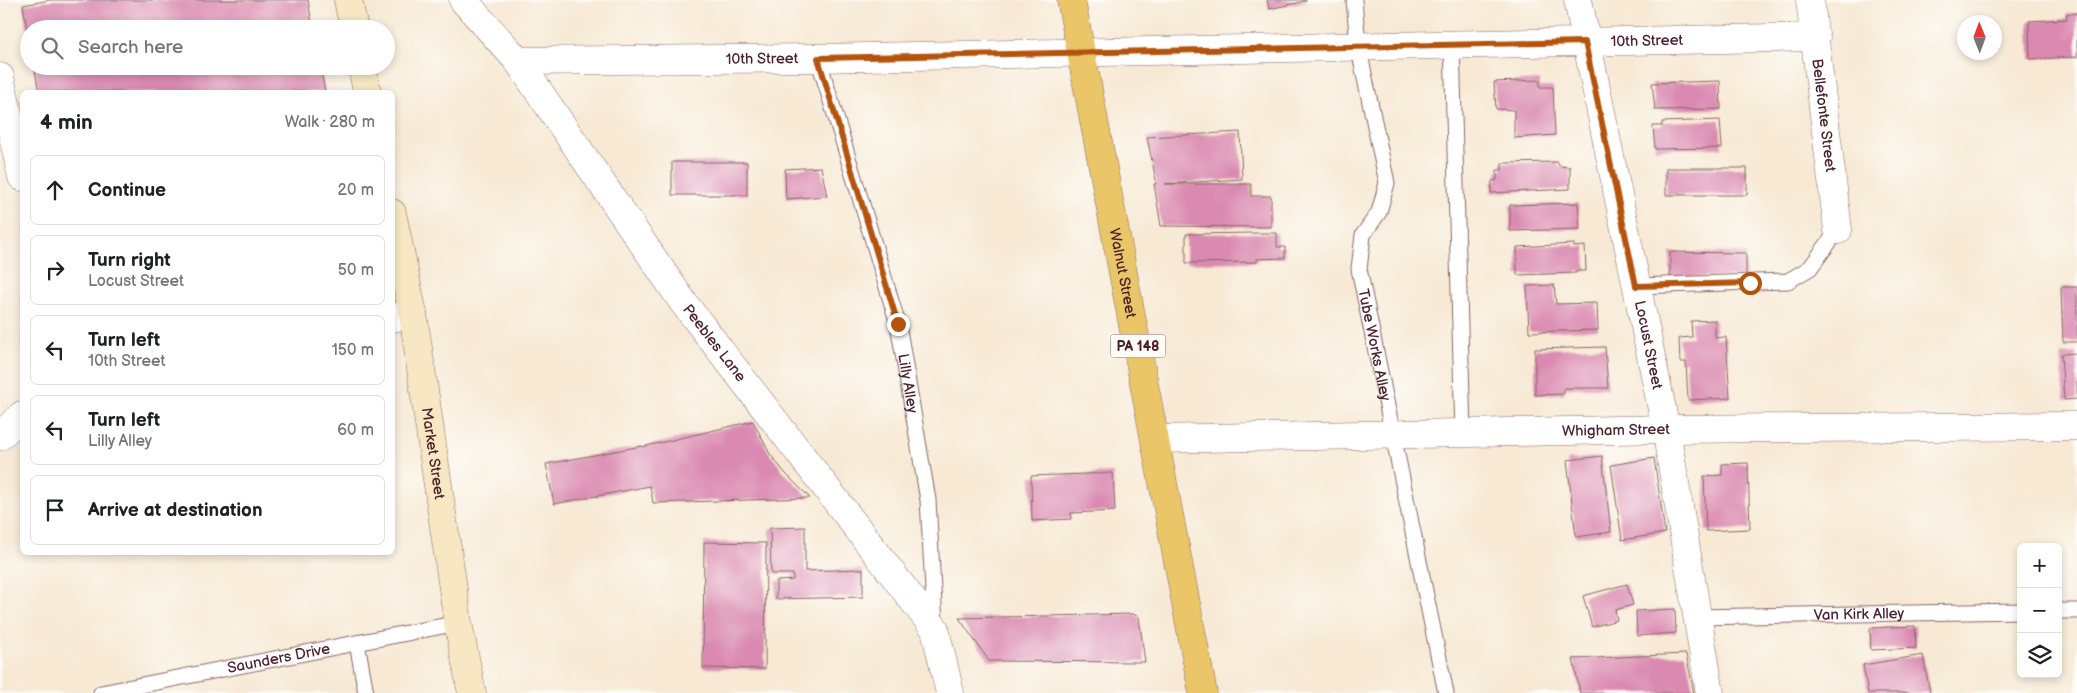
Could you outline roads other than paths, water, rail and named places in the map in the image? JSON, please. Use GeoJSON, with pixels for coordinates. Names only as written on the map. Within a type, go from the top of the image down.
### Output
{"type":"FeatureCollection","features":[{"type":"Feature","properties":{"kind":"main road"},"geometry":{"type":"LineString","coordinates":[[348,0],[352,20]]}},
{"type":"Feature","properties":{"kind":"main road","name":"Walnut Street"},"geometry":{"type":"LineString","coordinates":[[1071,0],[1203,693]]}},
{"type":"Feature","properties":{"kind":"main road"},"geometry":{"type":"LineString","coordinates":[[364,75],[368,90]]}},
{"type":"Feature","properties":{"kind":"main road","name":"Market Street"},"geometry":{"type":"LineString","coordinates":[[395,241],[403,316],[472,693]]}},
{"type":"Feature","properties":{"kind":"street","name":"Peebles Lane"},"geometry":{"type":"LineString","coordinates":[[463,0],[518,61],[684,302],[935,630],[950,693]]}},
{"type":"Feature","properties":{"kind":"street","name":"Locust Street"},"geometry":{"type":"LineString","coordinates":[[1578,0],[1585,42],[1666,430],[1710,693]]}},
{"type":"Feature","properties":{"kind":"street","name":"Bellefonte Street"},"geometry":{"type":"LineString","coordinates":[[1810,0],[1838,230]]}},
{"type":"Feature","properties":{"kind":"street","name":"10th Street"},"geometry":{"type":"LineString","coordinates":[[518,61],[818,58],[1358,45],[1816,37]]}},
{"type":"Feature","properties":{"kind":"street"},"geometry":{"type":"LineString","coordinates":[[0,76],[20,168]]}},
{"type":"Feature","properties":{"kind":"street"},"geometry":{"type":"LineString","coordinates":[[0,436],[20,417]]}},
{"type":"Feature","properties":{"kind":"street","name":"Whigham Street"},"geometry":{"type":"LineString","coordinates":[[1156,439],[1666,430],[2077,426]]}},
{"type":"Feature","properties":{"kind":"lane","name":"Tube Works Alley"},"geometry":{"type":"LineString","coordinates":[[1354,0],[1358,45],[1387,183],[1378,212],[1364,235],[1359,269],[1446,693]]}},
{"type":"Feature","properties":{"kind":"lane"},"geometry":{"type":"LineString","coordinates":[[1452,44],[1463,434]]}},
{"type":"Feature","properties":{"kind":"lane","name":"Lilly Alley"},"geometry":{"type":"LineString","coordinates":[[818,58],[898,324],[928,500],[935,630]]}},
{"type":"Feature","properties":{"kind":"lane"},"geometry":{"type":"LineString","coordinates":[[1636,286],[1788,281],[1810,268],[1838,230]]}},
{"type":"Feature","properties":{"kind":"lane"},"geometry":{"type":"LineString","coordinates":[[2062,611],[2077,611]]}},
{"type":"Feature","properties":{"kind":"lane","name":"Van Kirk Alley"},"geometry":{"type":"LineString","coordinates":[[1697,617],[2017,612]]}},
{"type":"Feature","properties":{"kind":"lane","name":"Saunders Drive"},"geometry":{"type":"LineString","coordinates":[[101,693],[458,623]]}},
{"type":"Feature","properties":{"kind":"lane"},"geometry":{"type":"LineString","coordinates":[[356,643],[366,693]]}}]}
